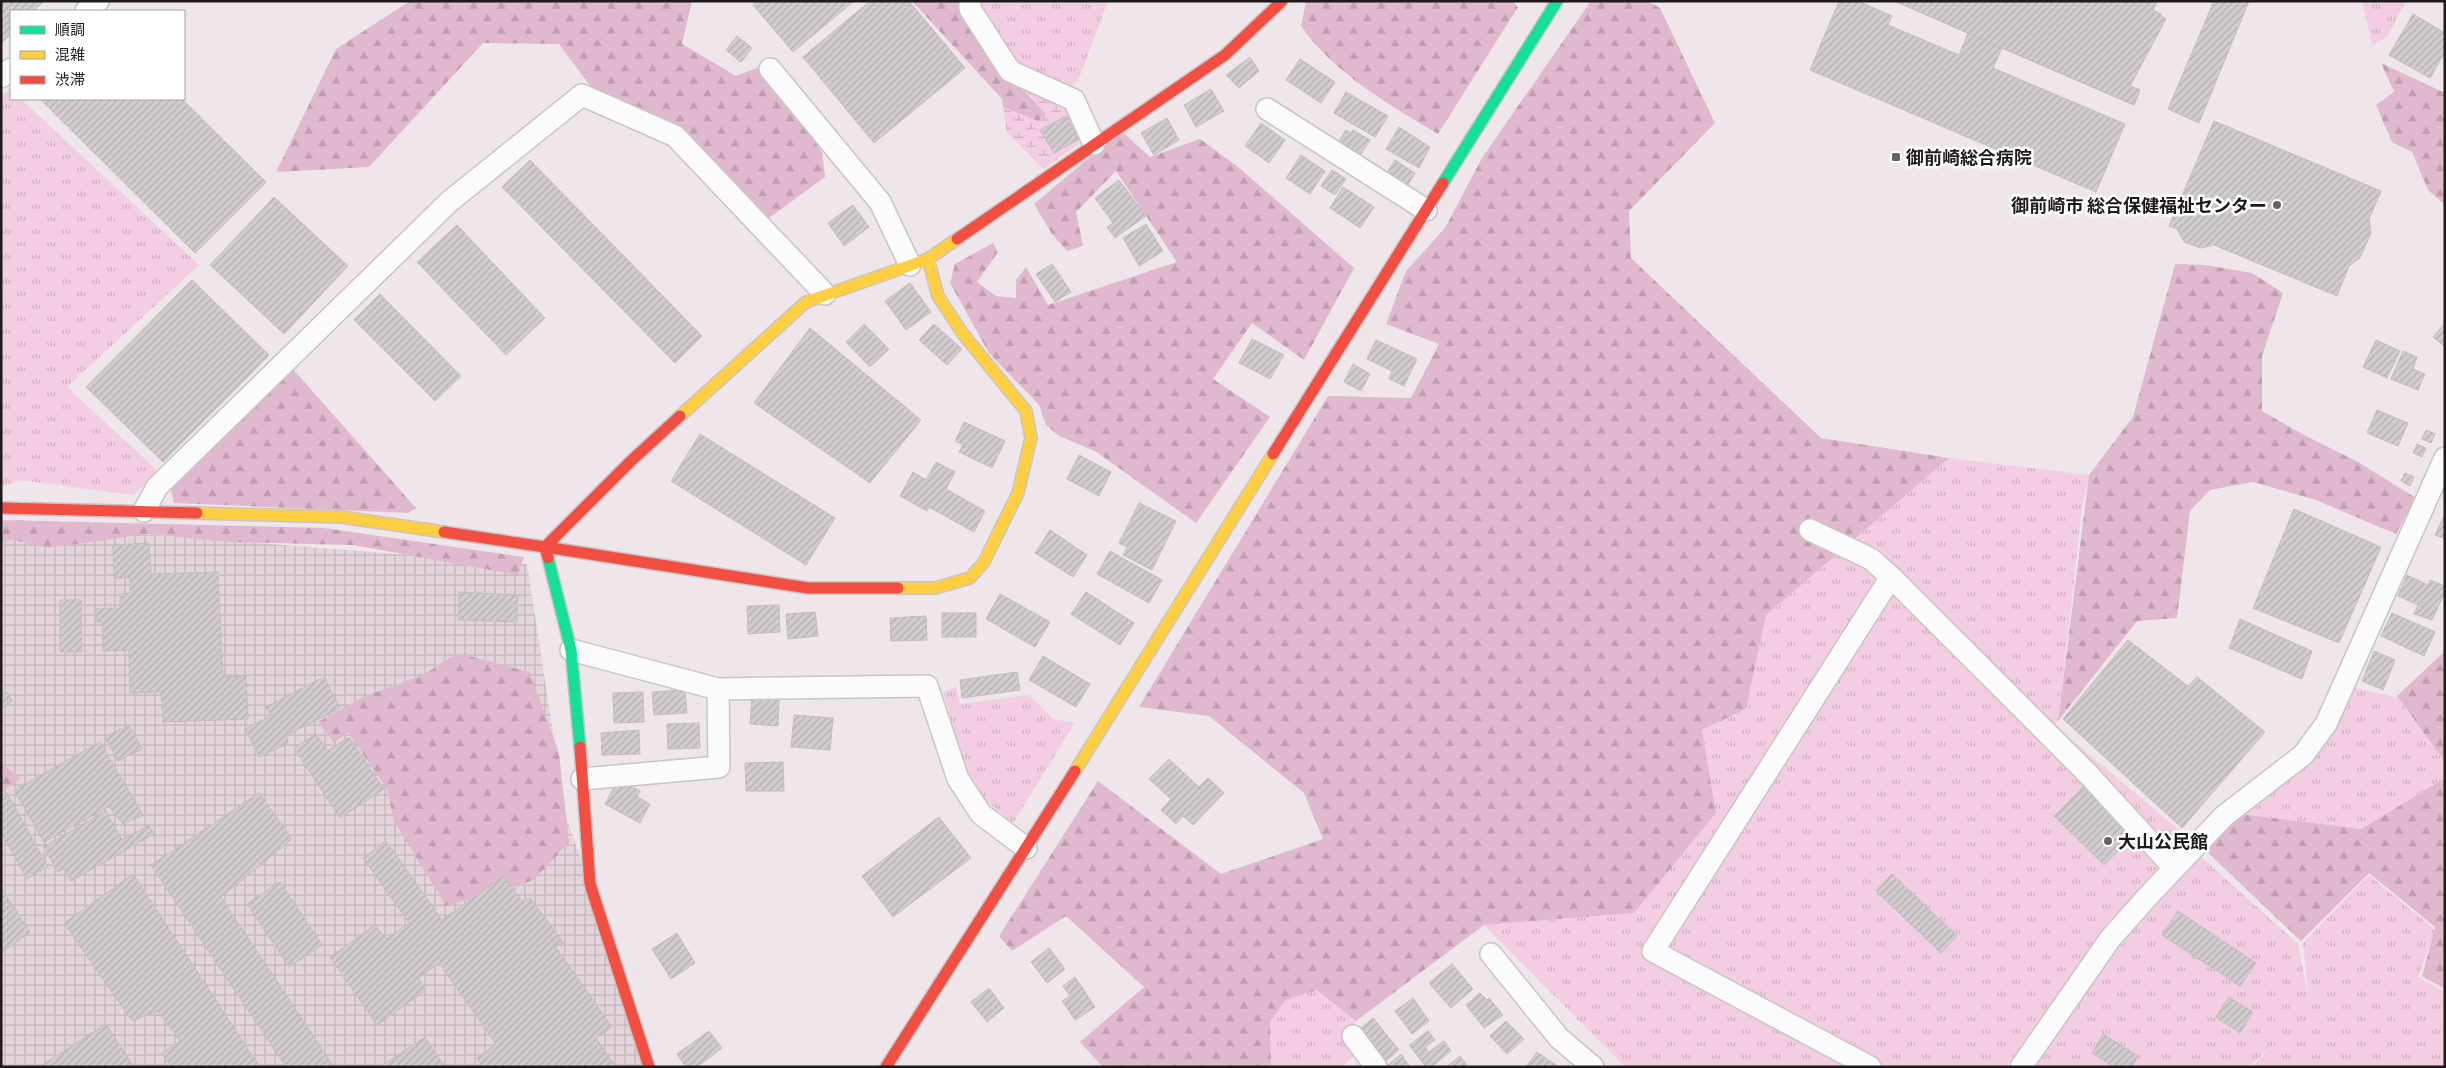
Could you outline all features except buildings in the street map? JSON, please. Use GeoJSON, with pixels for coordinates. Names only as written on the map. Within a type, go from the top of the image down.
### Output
{"type":"FeatureCollection","features":[{"type":"Feature","properties":{"kind":"street"},"geometry":{"type":"LineString","coordinates":[[87,10],[98,1]]}},
{"type":"Feature","properties":{"kind":"street"},"geometry":{"type":"LineString","coordinates":[[970,1],[970,9],[1010,71],[1074,100],[1094,144]]}},
{"type":"Feature","properties":{"kind":"street"},"geometry":{"type":"LineString","coordinates":[[545,547],[631,461],[806,302],[919,262],[1225,56],[1282,1]]}},
{"type":"Feature","properties":{"kind":"street"},"geometry":{"type":"LineString","coordinates":[[886,1067],[1026,848],[1557,1]]}},
{"type":"Feature","properties":{"kind":"street"},"geometry":{"type":"LineString","coordinates":[[1,508],[341,517],[808,588],[935,588],[970,578],[984,562],[1018,493],[1031,438],[1026,411],[963,334],[880,202],[770,69]]}},
{"type":"Feature","properties":{"kind":"street"},"geometry":{"type":"LineString","coordinates":[[144,511],[157,487],[450,201],[582,95],[675,136],[826,294]]}},
{"type":"Feature","properties":{"kind":"street"},"geometry":{"type":"LineString","coordinates":[[1267,109],[1426,210]]}},
{"type":"Feature","properties":{"kind":"street"},"geometry":{"type":"LineString","coordinates":[[2021,1067],[2110,939],[2224,816],[2303,755],[2326,724],[2445,458]]}},
{"type":"Feature","properties":{"kind":"street"},"geometry":{"type":"LineString","coordinates":[[1810,530],[1871,559],[1891,577],[2088,774],[2174,868]]}},
{"type":"Feature","properties":{"kind":"street"},"geometry":{"type":"LineString","coordinates":[[545,547],[571,650],[590,884],[648,1067]]}},
{"type":"Feature","properties":{"kind":"street"},"geometry":{"type":"LineString","coordinates":[[1870,1067],[1653,951],[1891,577]]}},
{"type":"Feature","properties":{"kind":"street"},"geometry":{"type":"LineString","coordinates":[[571,650],[718,689],[927,686],[958,779],[981,814],[1026,848]]}},
{"type":"Feature","properties":{"kind":"street"},"geometry":{"type":"LineString","coordinates":[[582,779],[719,767],[718,689]]}},
{"type":"Feature","properties":{"kind":"street"},"geometry":{"type":"LineString","coordinates":[[1491,954],[1559,1038],[1593,1067]]}},
{"type":"Feature","properties":{"kind":"street"},"geometry":{"type":"LineString","coordinates":[[1353,1036],[1376,1067]]}},
{"type":"Feature","properties":{"kind":"shaded area"},"geometry":{"type":"Polygon","coordinates":[[[1,523],[527,564],[566,817],[656,1067],[1,1067],[1,523]]]}},
{"type":"Feature","properties":{"kind":"green space"},"geometry":{"type":"Polygon","coordinates":[[[410,1],[692,1],[682,44],[736,76],[762,66],[822,152],[825,177],[765,221],[687,131],[591,87],[559,44],[483,43],[369,167],[276,172],[336,49],[410,1]]]}},
{"type":"Feature","properties":{"kind":"green space"},"geometry":{"type":"Polygon","coordinates":[[[912,1],[959,1],[1019,85],[1049,117],[1042,123],[1003,107],[1002,99],[912,1]]]}},
{"type":"Feature","properties":{"kind":"green space"},"geometry":{"type":"Polygon","coordinates":[[[977,1],[1108,1],[1078,81],[1068,88],[1013,61],[977,1]]]}},
{"type":"Feature","properties":{"kind":"green space"},"geometry":{"type":"Polygon","coordinates":[[[1306,1],[1512,1],[1518,7],[1438,134],[1364,87],[1330,59],[1301,26],[1306,1]]]}},
{"type":"Feature","properties":{"kind":"green space"},"geometry":{"type":"Polygon","coordinates":[[[1591,1],[1647,1],[1660,8],[1715,123],[1629,211],[1631,258],[1821,438],[1949,458],[1766,615],[1746,709],[1702,730],[1716,813],[1634,913],[1484,925],[1356,1021],[1317,990],[1286,1000],[1270,1022],[1271,1067],[1103,1067],[1080,1042],[1144,987],[1066,916],[1012,951],[999,936],[1098,781],[1221,874],[1323,839],[1304,793],[1209,716],[1139,707],[1328,396],[1411,398],[1439,344],[1386,324],[1406,271],[1445,228],[1482,158],[1591,1]]]}},
{"type":"Feature","properties":{"kind":"green space"},"geometry":{"type":"Polygon","coordinates":[[[2362,1],[2406,1],[2387,37],[2372,45],[2362,1]]]}},
{"type":"Feature","properties":{"kind":"green space"},"geometry":{"type":"Polygon","coordinates":[[[2381,63],[2445,93],[2445,205],[2428,190],[2412,152],[2392,142],[2376,105],[2394,92],[2381,63]]]}},
{"type":"Feature","properties":{"kind":"green space"},"geometry":{"type":"Polygon","coordinates":[[[1007,69],[1072,106],[1087,138],[1043,169],[1007,132],[1003,107],[1038,121],[1046,114],[1007,69]]]}},
{"type":"Feature","properties":{"kind":"green space"},"geometry":{"type":"Polygon","coordinates":[[[10,89],[10,100],[22,100],[199,265],[67,387],[159,472],[133,495],[20,480],[1,487],[1,96],[10,89]]]}},
{"type":"Feature","properties":{"kind":"green space"},"geometry":{"type":"Polygon","coordinates":[[[1121,131],[1150,157],[1200,139],[1237,166],[1354,268],[1304,360],[1252,323],[1213,379],[1270,417],[1196,523],[1095,451],[1059,436],[1046,425],[1039,405],[989,353],[950,283],[955,264],[993,243],[998,252],[977,282],[996,296],[1016,298],[1016,280],[1026,267],[1048,305],[1177,262],[1116,171],[1076,212],[1083,246],[1067,251],[1052,234],[1034,204],[1121,131]]]}},
{"type":"Feature","properties":{"kind":"green space"},"geometry":{"type":"Polygon","coordinates":[[[2175,264],[2205,265],[2252,273],[2283,293],[2262,356],[2262,411],[2302,434],[2358,462],[2416,498],[2396,534],[2316,500],[2253,482],[2210,490],[2190,511],[2177,618],[2137,621],[2058,721],[2089,475],[2133,417],[2175,264]]]}},
{"type":"Feature","properties":{"kind":"green space"},"geometry":{"type":"Polygon","coordinates":[[[291,367],[416,508],[408,513],[174,503],[169,483],[291,367]]]}},
{"type":"Feature","properties":{"kind":"green space"},"geometry":{"type":"Polygon","coordinates":[[[1949,458],[2089,475],[2082,508],[2058,721],[2054,725],[2196,844],[2006,1067],[1625,1067],[1484,925],[1634,913],[1716,813],[1702,730],[1746,709],[1766,615],[1949,458]]]}},
{"type":"Feature","properties":{"kind":"green space"},"geometry":{"type":"Polygon","coordinates":[[[1,520],[324,528],[524,557],[518,575],[353,545],[230,542],[147,534],[48,548],[13,540],[1,542],[1,520]]]}},
{"type":"Feature","properties":{"kind":"green space"},"geometry":{"type":"Polygon","coordinates":[[[2445,651],[2445,762],[2397,696],[2445,651]]]}},
{"type":"Feature","properties":{"kind":"green space"},"geometry":{"type":"Polygon","coordinates":[[[458,653],[530,672],[559,753],[569,842],[534,880],[446,906],[394,821],[387,789],[348,732],[334,743],[318,722],[365,696],[423,675],[458,653]]]}},
{"type":"Feature","properties":{"kind":"green space"},"geometry":{"type":"Polygon","coordinates":[[[956,687],[960,704],[1029,695],[1053,719],[1075,723],[1013,823],[985,800],[965,768],[943,692],[956,687]]]}},
{"type":"Feature","properties":{"kind":"green space"},"geometry":{"type":"Polygon","coordinates":[[[2352,687],[2398,698],[2445,762],[2445,778],[2361,829],[2237,817],[2352,687]]]}},
{"type":"Feature","properties":{"kind":"green space"},"geometry":{"type":"Polygon","coordinates":[[[1,763],[21,778],[1,793],[1,763]]]}},
{"type":"Feature","properties":{"kind":"green space"},"geometry":{"type":"Polygon","coordinates":[[[2445,778],[2445,989],[2422,976],[2435,927],[2369,873],[2301,941],[2203,848],[2240,814],[2361,829],[2445,778]]]}},
{"type":"Feature","properties":{"kind":"green space"},"geometry":{"type":"Polygon","coordinates":[[[2198,854],[2298,944],[2309,999],[2303,943],[2369,875],[2435,930],[2418,977],[2445,992],[2445,1067],[2252,1067],[2274,1044],[2249,1067],[2022,1067],[2130,924],[2198,854]]]}},
{"type":"Feature","properties":{"kind":"green space"},"geometry":{"type":"Polygon","coordinates":[[[1317,989],[1356,1021],[1348,1037],[1356,1054],[1341,1067],[1271,1067],[1270,1022],[1286,1000],[1317,989]]]}},
{"type":"Feature","properties":{"kind":"traffic: fast"},"geometry":{"type":"LineString","coordinates":[[1443,183],[1557,1]]}},
{"type":"Feature","properties":{"kind":"traffic: fast"},"geometry":{"type":"LineString","coordinates":[[548,558],[571,650],[580,747]]}},
{"type":"Feature","properties":{"kind":"traffic: slow"},"geometry":{"type":"LineString","coordinates":[[680,416],[806,302],[928,259],[957,239]]}},
{"type":"Feature","properties":{"kind":"traffic: slow"},"geometry":{"type":"LineString","coordinates":[[898,588],[935,588],[970,578],[984,562],[1018,493],[1031,438],[1026,411],[963,334],[938,296],[928,259]]}},
{"type":"Feature","properties":{"kind":"traffic: slow"},"geometry":{"type":"LineString","coordinates":[[1075,771],[1273,454]]}},
{"type":"Feature","properties":{"kind":"traffic: slow"},"geometry":{"type":"LineString","coordinates":[[197,513],[341,517],[444,532]]}},
{"type":"Feature","properties":{"kind":"traffic: jam"},"geometry":{"type":"LineString","coordinates":[[957,239],[1225,55],[1282,1]]}},
{"type":"Feature","properties":{"kind":"traffic: jam"},"geometry":{"type":"LineString","coordinates":[[1273,454],[1443,183]]}},
{"type":"Feature","properties":{"kind":"traffic: jam"},"geometry":{"type":"LineString","coordinates":[[444,532],[545,547],[631,461],[680,416]]}},
{"type":"Feature","properties":{"kind":"traffic: jam"},"geometry":{"type":"LineString","coordinates":[[1,508],[197,513]]}},
{"type":"Feature","properties":{"kind":"traffic: jam"},"geometry":{"type":"LineString","coordinates":[[548,558],[545,547],[808,588],[898,588]]}},
{"type":"Feature","properties":{"kind":"traffic: jam"},"geometry":{"type":"LineString","coordinates":[[580,747],[590,884],[649,1067]]}},
{"type":"Feature","properties":{"kind":"traffic: jam"},"geometry":{"type":"LineString","coordinates":[[886,1067],[1075,771]]}},
{"type":"Feature","properties":{"kind":"place","name":"御前崎総合病院"},"geometry":{"type":"Point","coordinates":[1896,157]}},
{"type":"Feature","properties":{"kind":"place","name":"御前崎市 総合保健福祉センター"},"geometry":{"type":"Point","coordinates":[2277,205]}},
{"type":"Feature","properties":{"kind":"place","name":"大山公民館"},"geometry":{"type":"Point","coordinates":[2108,841]}}]}
